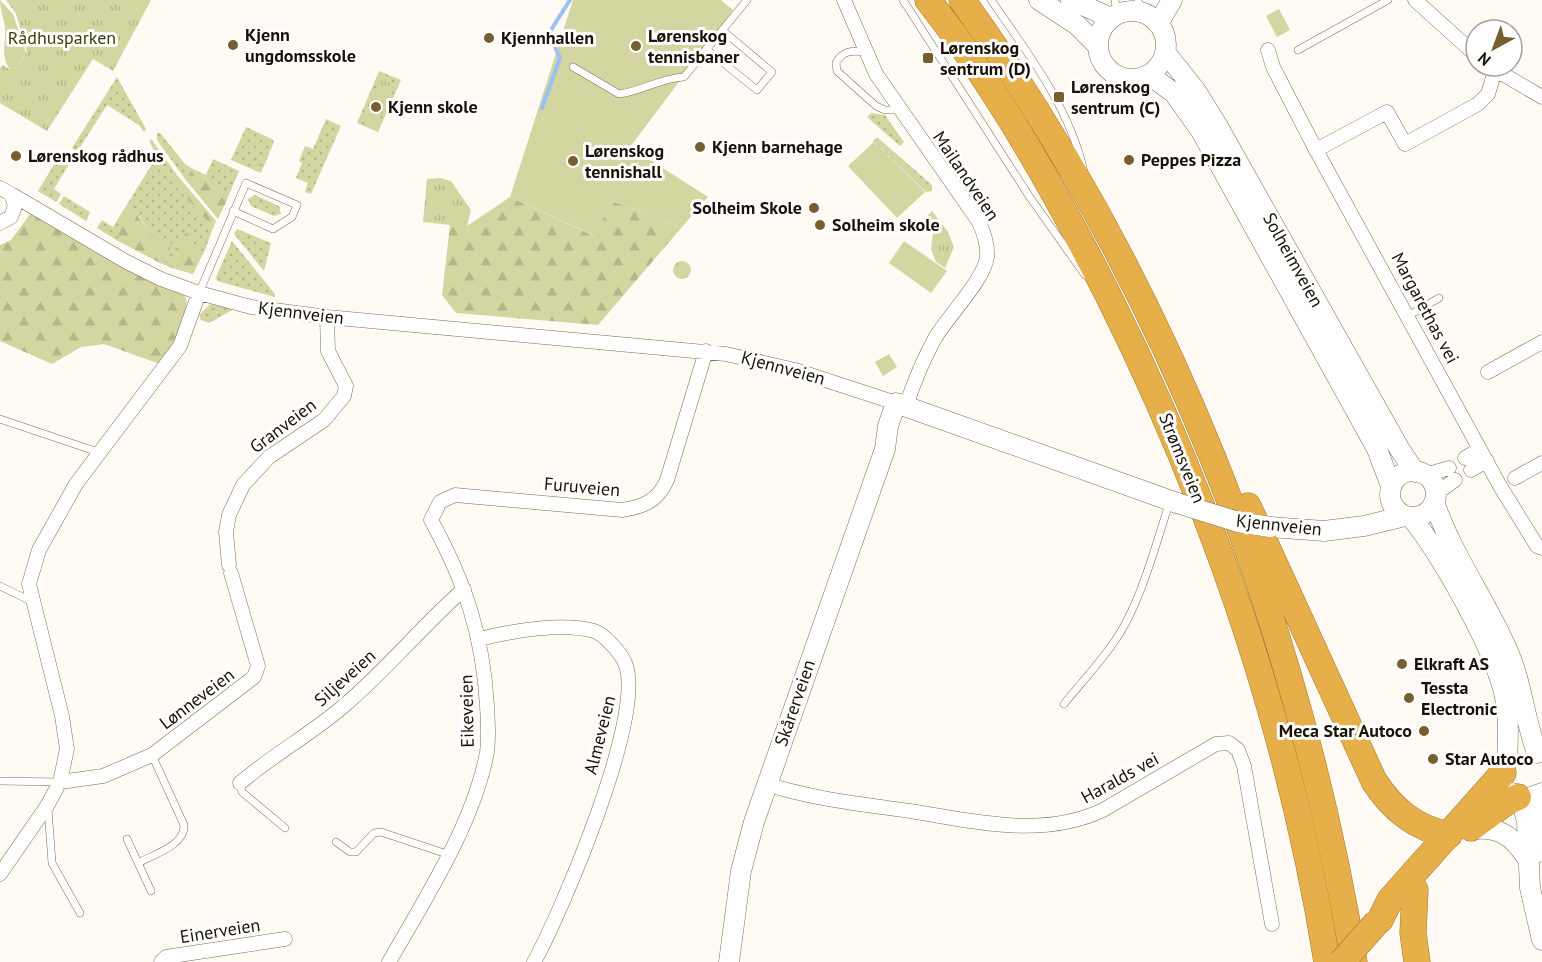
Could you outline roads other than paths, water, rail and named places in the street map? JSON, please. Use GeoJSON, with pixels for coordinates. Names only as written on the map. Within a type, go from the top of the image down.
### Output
{"type":"FeatureCollection","features":[{"type":"Feature","properties":{"kind":"highway","name":"Strømsveien"},"geometry":{"type":"LineString","coordinates":[[928,0],[987,84],[1039,167],[1128,335],[1197,495],[1251,646],[1286,767],[1327,962]]}},
{"type":"Feature","properties":{"kind":"highway","name":"Strømsveien"},"geometry":{"type":"LineString","coordinates":[[962,0],[1018,81],[1092,203],[1193,412],[1259,583],[1315,772],[1339,878],[1354,962]]}},
{"type":"Feature","properties":{"kind":"highway"},"geometry":{"type":"LineString","coordinates":[[1121,259],[1200,397],[1374,781],[1384,796],[1403,815],[1425,828],[1459,832]]}},
{"type":"Feature","properties":{"kind":"highway"},"geometry":{"type":"LineString","coordinates":[[1342,962],[1379,921],[1398,907],[1414,890],[1505,767]]}},
{"type":"Feature","properties":{"kind":"highway"},"geometry":{"type":"LineString","coordinates":[[1379,921],[1390,900],[1459,832],[1497,809],[1527,796]]}},
{"type":"Feature","properties":{"kind":"highway"},"geometry":{"type":"LineString","coordinates":[[1414,890],[1413,933],[1417,962]]}},
{"type":"Feature","properties":{"kind":"main road"},"geometry":{"type":"LineString","coordinates":[[1039,0],[1077,26],[1097,45],[1103,64],[1114,74],[1127,80],[1149,75],[1160,66],[1165,52],[1165,39],[1147,10]]}},
{"type":"Feature","properties":{"kind":"main road"},"geometry":{"type":"LineString","coordinates":[[1071,0],[1114,11],[1147,10],[1172,0]]}},
{"type":"Feature","properties":{"kind":"main road"},"geometry":{"type":"LineString","coordinates":[[1097,45],[1102,28],[1114,11]]}},
{"type":"Feature","properties":{"kind":"main road","name":"Solheimveien"},"geometry":{"type":"LineString","coordinates":[[1165,52],[1196,91],[1217,125],[1399,448],[1420,473]]}},
{"type":"Feature","properties":{"kind":"main road","name":"Solheimveien"},"geometry":{"type":"LineString","coordinates":[[1149,75],[1174,93],[1201,131],[1377,449],[1391,488]]}},
{"type":"Feature","properties":{"kind":"main road","name":"Kjennveien"},"geometry":{"type":"LineString","coordinates":[[901,404],[1230,520],[1270,528],[1324,531],[1408,516]]}},
{"type":"Feature","properties":{"kind":"main road","name":"Skårerveien"},"geometry":{"type":"LineString","coordinates":[[729,962],[743,864],[766,784],[885,449],[897,430],[901,404]]}},
{"type":"Feature","properties":{"kind":"main road"},"geometry":{"type":"LineString","coordinates":[[1540,756],[1513,663],[1498,629],[1444,531],[1432,483],[1420,473],[1403,474],[1391,488],[1395,508],[1408,516],[1435,551],[1481,635],[1498,673],[1507,714],[1505,767],[1507,788],[1527,796],[1527,858],[1530,888],[1542,940]]}},
{"type":"Feature","properties":{"kind":"main road","name":"Kjennveien"},"geometry":{"type":"LineString","coordinates":[[1347,528],[1391,488]]}},
{"type":"Feature","properties":{"kind":"main road"},"geometry":{"type":"LineString","coordinates":[[1408,516],[1427,512],[1435,498]]}},
{"type":"Feature","properties":{"kind":"main road"},"geometry":{"type":"LineString","coordinates":[[1505,767],[1524,752],[1540,756]]}},
{"type":"Feature","properties":{"kind":"main road"},"geometry":{"type":"LineString","coordinates":[[1542,810],[1538,857],[1542,893]]}},
{"type":"Feature","properties":{"kind":"main road"},"geometry":{"type":"LineString","coordinates":[[1459,832],[1482,828],[1500,830],[1507,834],[1527,858]]}},
{"type":"Feature","properties":{"kind":"street","name":"Mailandveien"},"geometry":{"type":"LineString","coordinates":[[844,0],[876,74],[979,222],[987,245],[987,258],[981,273],[935,338],[901,404]]}},
{"type":"Feature","properties":{"kind":"street"},"geometry":{"type":"LineString","coordinates":[[1415,0],[1464,44]]}},
{"type":"Feature","properties":{"kind":"street","name":"Margarethas vei"},"geometry":{"type":"LineString","coordinates":[[1268,50],[1273,67],[1366,248],[1408,316],[1500,486],[1537,546],[1542,548]]}},
{"type":"Feature","properties":{"kind":"street"},"geometry":{"type":"LineString","coordinates":[[1316,150],[1387,112],[1405,144],[1478,105],[1488,94],[1490,78]]}},
{"type":"Feature","properties":{"kind":"street"},"geometry":{"type":"LineString","coordinates":[[1509,78],[1542,97]]}},
{"type":"Feature","properties":{"kind":"street","name":"Kjennveien"},"geometry":{"type":"LineString","coordinates":[[6,191],[125,261],[161,279],[198,293],[259,308],[327,317],[706,351],[768,362],[901,404]]}},
{"type":"Feature","properties":{"kind":"street","name":"Kjennveien"},"geometry":{"type":"LineString","coordinates":[[0,223],[7,221],[14,211],[6,191]]}},
{"type":"Feature","properties":{"kind":"street"},"geometry":{"type":"LineString","coordinates":[[0,874],[47,806],[60,782],[67,749],[65,732],[29,584],[39,550],[76,484],[98,452],[180,346],[198,293]]}},
{"type":"Feature","properties":{"kind":"street","name":"Granveien"},"geometry":{"type":"LineString","coordinates":[[230,569],[226,532],[229,515],[243,485],[269,457],[324,420],[345,396],[346,386],[328,351],[327,317]]}},
{"type":"Feature","properties":{"kind":"street"},"geometry":{"type":"LineString","coordinates":[[1488,372],[1542,342]]}},
{"type":"Feature","properties":{"kind":"street","name":"Furuveien"},"geometry":{"type":"LineString","coordinates":[[431,520],[440,502],[455,495],[622,510],[647,504],[663,490],[667,480],[706,351]]}},
{"type":"Feature","properties":{"kind":"street"},"geometry":{"type":"LineString","coordinates":[[1468,464],[1484,455]]}},
{"type":"Feature","properties":{"kind":"street"},"geometry":{"type":"LineString","coordinates":[[1515,478],[1542,463]]}},
{"type":"Feature","properties":{"kind":"street"},"geometry":{"type":"LineString","coordinates":[[1420,473],[1452,474],[1435,498]]}},
{"type":"Feature","properties":{"kind":"street","name":"Eikeveien"},"geometry":{"type":"LineString","coordinates":[[389,962],[447,854],[480,781],[487,750],[486,684],[480,639],[464,589],[431,520]]}},
{"type":"Feature","properties":{"kind":"street","name":"Lønneveien"},"geometry":{"type":"LineString","coordinates":[[60,782],[103,776],[152,755],[242,687],[257,671],[255,656],[230,569]]}},
{"type":"Feature","properties":{"kind":"street","name":"Siljeveien"},"geometry":{"type":"LineString","coordinates":[[240,783],[345,705],[464,589]]}},
{"type":"Feature","properties":{"kind":"street","name":"Almeveien"},"geometry":{"type":"LineString","coordinates":[[480,639],[513,630],[549,628],[595,631],[612,646],[625,663],[629,684],[628,706],[608,779],[581,855],[545,942],[534,962]]}},
{"type":"Feature","properties":{"kind":"street","name":"Haralds vei"},"geometry":{"type":"LineString","coordinates":[[766,784],[811,798],[968,820],[1022,826],[1057,824],[1088,817],[1103,810],[1208,748],[1229,743],[1238,750],[1244,766],[1272,924]]}},
{"type":"Feature","properties":{"kind":"street","name":"Einerveien"},"geometry":{"type":"LineString","coordinates":[[161,962],[166,957],[285,939]]}},
{"type":"Feature","properties":{"kind":"lane"},"geometry":{"type":"LineString","coordinates":[[573,67],[615,93],[629,93],[670,77],[684,76],[747,0]]}},
{"type":"Feature","properties":{"kind":"lane"},"geometry":{"type":"LineString","coordinates":[[903,0],[1029,196],[1090,282]]}},
{"type":"Feature","properties":{"kind":"lane"},"geometry":{"type":"LineString","coordinates":[[992,0],[1027,52],[1061,111],[1079,148],[1092,203]]}},
{"type":"Feature","properties":{"kind":"lane"},"geometry":{"type":"LineString","coordinates":[[1298,50],[1388,0]]}},
{"type":"Feature","properties":{"kind":"lane"},"geometry":{"type":"LineString","coordinates":[[706,49],[757,90],[772,72],[722,30]]}},
{"type":"Feature","properties":{"kind":"lane"},"geometry":{"type":"LineString","coordinates":[[865,51],[852,50],[844,54],[836,63],[837,71],[876,106],[885,110],[900,110]]}},
{"type":"Feature","properties":{"kind":"lane"},"geometry":{"type":"LineString","coordinates":[[198,293],[233,211],[246,183],[297,205],[292,218],[273,229],[233,211]]}},
{"type":"Feature","properties":{"kind":"lane"},"geometry":{"type":"LineString","coordinates":[[1096,291],[1128,335]]}},
{"type":"Feature","properties":{"kind":"lane"},"geometry":{"type":"LineString","coordinates":[[1408,316],[1439,298]]}},
{"type":"Feature","properties":{"kind":"lane"},"geometry":{"type":"LineString","coordinates":[[0,419],[98,452]]}},
{"type":"Feature","properties":{"kind":"lane"},"geometry":{"type":"LineString","coordinates":[[1500,486],[1515,478]]}},
{"type":"Feature","properties":{"kind":"lane"},"geometry":{"type":"LineString","coordinates":[[1064,704],[1115,642],[1174,502]]}},
{"type":"Feature","properties":{"kind":"lane"},"geometry":{"type":"LineString","coordinates":[[0,586],[33,602]]}},
{"type":"Feature","properties":{"kind":"lane"},"geometry":{"type":"LineString","coordinates":[[138,863],[180,840],[184,833],[184,825],[152,755]]}},
{"type":"Feature","properties":{"kind":"lane"},"geometry":{"type":"LineString","coordinates":[[0,781],[60,782]]}},
{"type":"Feature","properties":{"kind":"lane"},"geometry":{"type":"LineString","coordinates":[[240,783],[242,792],[285,828]]}},
{"type":"Feature","properties":{"kind":"lane"},"geometry":{"type":"LineString","coordinates":[[47,806],[52,862],[80,913]]}},
{"type":"Feature","properties":{"kind":"lane"},"geometry":{"type":"LineString","coordinates":[[336,842],[350,852],[356,852],[374,833],[381,832],[447,854]]}},
{"type":"Feature","properties":{"kind":"lane"},"geometry":{"type":"LineString","coordinates":[[127,839],[151,891]]}},
{"type":"Feature","properties":{"kind":"waterway"},"geometry":{"type":"LineString","coordinates":[[542,108],[560,58],[549,33],[570,0]]}},
{"type":"Feature","properties":{"kind":"place","name":"Kjennhallen"},"geometry":{"type":"Point","coordinates":[489,38]}},
{"type":"Feature","properties":{"kind":"place","name":"Kjenn ungdomsskole"},"geometry":{"type":"Point","coordinates":[233,45]}},
{"type":"Feature","properties":{"kind":"place","name":"Lørenskog tennisbaner"},"geometry":{"type":"Point","coordinates":[636,46]}},
{"type":"Feature","properties":{"kind":"place","name":"Lørenskog sentrum (D)"},"geometry":{"type":"Point","coordinates":[928,58]}},
{"type":"Feature","properties":{"kind":"place","name":"Lørenskog sentrum (C)"},"geometry":{"type":"Point","coordinates":[1059,97]}},
{"type":"Feature","properties":{"kind":"place","name":"Kjenn skole"},"geometry":{"type":"Point","coordinates":[376,107]}},
{"type":"Feature","properties":{"kind":"place","name":"Kjenn barnehage"},"geometry":{"type":"Point","coordinates":[700,147]}},
{"type":"Feature","properties":{"kind":"place","name":"Lørenskog rådhus"},"geometry":{"type":"Point","coordinates":[16,156]}},
{"type":"Feature","properties":{"kind":"place","name":"Peppes Pizza"},"geometry":{"type":"Point","coordinates":[1129,160]}},
{"type":"Feature","properties":{"kind":"place","name":"Lørenskog tennishall"},"geometry":{"type":"Point","coordinates":[573,161]}},
{"type":"Feature","properties":{"kind":"place","name":"Solheim Skole"},"geometry":{"type":"Point","coordinates":[814,208]}},
{"type":"Feature","properties":{"kind":"place","name":"Solheim skole"},"geometry":{"type":"Point","coordinates":[820,225]}},
{"type":"Feature","properties":{"kind":"place","name":"Elkraft AS"},"geometry":{"type":"Point","coordinates":[1402,664]}},
{"type":"Feature","properties":{"kind":"place","name":"Tessta Electronic"},"geometry":{"type":"Point","coordinates":[1409,698]}},
{"type":"Feature","properties":{"kind":"place","name":"Meca Star Autoco"},"geometry":{"type":"Point","coordinates":[1424,731]}},
{"type":"Feature","properties":{"kind":"place","name":"Star Autoco"},"geometry":{"type":"Point","coordinates":[1433,759]}},
{"type":"Feature","properties":{"kind":"park label","name":"Rådhusparken"},"geometry":{"type":"Point","coordinates":[62,38]}}]}
